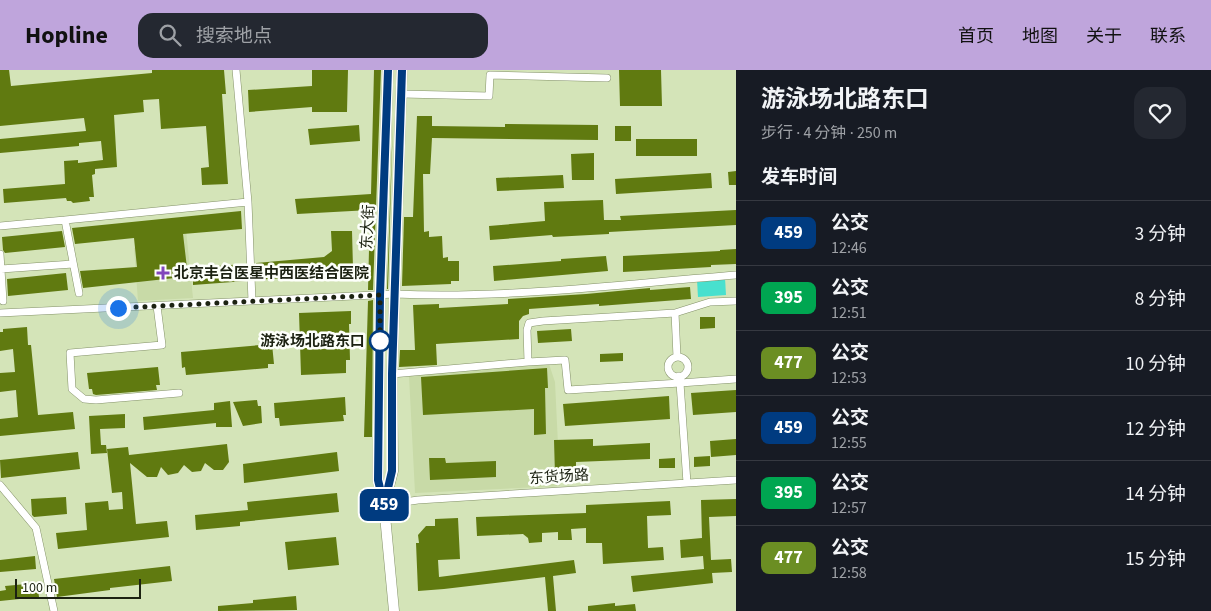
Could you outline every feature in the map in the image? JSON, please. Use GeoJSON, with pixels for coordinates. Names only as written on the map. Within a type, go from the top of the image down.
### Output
{"type":"FeatureCollection","features":[{"type":"Feature","properties":{"kind":"main road","name":"东大街"},"geometry":{"type":"LineString","coordinates":[[388,70],[380,295],[378,480],[384,505],[394,611]]}},
{"type":"Feature","properties":{"kind":"main road","name":"东大街"},"geometry":{"type":"LineString","coordinates":[[384,505],[392,471],[392,374],[402,70]]}},
{"type":"Feature","properties":{"kind":"street"},"geometry":{"type":"LineString","coordinates":[[236,70],[248,202],[252,301]]}},
{"type":"Feature","properties":{"kind":"street"},"geometry":{"type":"LineString","coordinates":[[402,94],[489,96],[490,75],[607,78]]}},
{"type":"Feature","properties":{"kind":"street"},"geometry":{"type":"LineString","coordinates":[[0,226],[248,202]]}},
{"type":"Feature","properties":{"kind":"street"},"geometry":{"type":"LineString","coordinates":[[65,220],[79,293]]}},
{"type":"Feature","properties":{"kind":"street"},"geometry":{"type":"LineString","coordinates":[[0,254],[4,301]]}},
{"type":"Feature","properties":{"kind":"street"},"geometry":{"type":"LineString","coordinates":[[1,269],[73,264]]}},
{"type":"Feature","properties":{"kind":"street"},"geometry":{"type":"LineString","coordinates":[[0,313],[395,294],[445,296],[538,291],[736,275]]}},
{"type":"Feature","properties":{"kind":"street"},"geometry":{"type":"LineString","coordinates":[[528,362],[527,330],[529,323],[675,313],[710,302],[736,301]]}},
{"type":"Feature","properties":{"kind":"street"},"geometry":{"type":"LineString","coordinates":[[157,306],[162,345],[70,353],[72,389],[84,399],[96,400],[179,393]]}},
{"type":"Feature","properties":{"kind":"street"},"geometry":{"type":"LineString","coordinates":[[675,313],[677,357]]}},
{"type":"Feature","properties":{"kind":"street"},"geometry":{"type":"LineString","coordinates":[[679,380],[686,372],[687,365],[684,359],[677,357],[670,361],[668,369],[679,380],[687,483]]}},
{"type":"Feature","properties":{"kind":"street"},"geometry":{"type":"LineString","coordinates":[[392,374],[565,360],[568,390],[679,380],[736,380]]}},
{"type":"Feature","properties":{"kind":"street","name":"东货场路"},"geometry":{"type":"LineString","coordinates":[[384,505],[418,500],[736,480]]}},
{"type":"Feature","properties":{"kind":"street"},"geometry":{"type":"LineString","coordinates":[[0,485],[36,528],[54,611]]}},
{"type":"Feature","properties":{"kind":"shaded area","name":"北京丰台医星中西医结合医院"},"geometry":{"type":"Polygon","coordinates":[[[185,220],[193,298],[138,301],[134,248],[185,220]]]}},
{"type":"Feature","properties":{"kind":"shaded area"},"geometry":{"type":"Polygon","coordinates":[[[549,364],[555,382],[560,486],[415,493],[409,376],[549,364]]]}},
{"type":"Feature","properties":{"kind":"water"},"geometry":{"type":"Polygon","coordinates":[[[725,278],[726,295],[698,297],[697,280],[725,278]]]}},
{"type":"Feature","properties":{"kind":"building"},"geometry":{"type":"Polygon","coordinates":[[[0,70],[9,70],[11,86],[152,73],[152,70],[224,70],[226,94],[222,94],[228,184],[202,185],[201,168],[209,167],[206,126],[161,129],[159,99],[143,100],[144,112],[114,115],[117,167],[95,169],[95,174],[92,175],[94,197],[89,197],[90,201],[73,203],[67,201],[66,198],[4,203],[3,189],[65,184],[64,161],[78,160],[78,163],[103,160],[101,141],[79,143],[79,146],[0,153],[0,139],[86,131],[84,118],[0,126],[0,70]]]}},
{"type":"Feature","properties":{"kind":"building"},"geometry":{"type":"Polygon","coordinates":[[[312,70],[348,70],[347,112],[312,112],[312,107],[249,112],[248,90],[312,86],[312,70]]]}},
{"type":"Feature","properties":{"kind":"building"},"geometry":{"type":"Polygon","coordinates":[[[374,70],[381,70],[373,290],[368,290],[370,210],[297,214],[295,199],[371,194],[374,70]]]}},
{"type":"Feature","properties":{"kind":"building"},"geometry":{"type":"Polygon","coordinates":[[[619,70],[661,70],[662,106],[620,106],[619,70]]]}},
{"type":"Feature","properties":{"kind":"building"},"geometry":{"type":"Polygon","coordinates":[[[417,116],[432,116],[432,126],[505,127],[505,124],[598,125],[598,140],[432,138],[430,174],[423,174],[424,232],[429,231],[429,237],[442,236],[443,258],[448,257],[448,261],[459,261],[459,281],[451,281],[451,284],[402,286],[404,217],[413,217],[417,116]]]}},
{"type":"Feature","properties":{"kind":"building"},"geometry":{"type":"Polygon","coordinates":[[[393,118],[388,289],[387,289],[393,118]]]}},
{"type":"Feature","properties":{"kind":"building"},"geometry":{"type":"Polygon","coordinates":[[[359,125],[360,141],[310,145],[308,129],[359,125]]]}},
{"type":"Feature","properties":{"kind":"building"},"geometry":{"type":"Polygon","coordinates":[[[615,126],[631,126],[631,141],[615,141],[615,126]]]}},
{"type":"Feature","properties":{"kind":"building"},"geometry":{"type":"Polygon","coordinates":[[[636,139],[697,139],[697,156],[636,156],[636,139]]]}},
{"type":"Feature","properties":{"kind":"building"},"geometry":{"type":"Polygon","coordinates":[[[594,153],[594,180],[572,180],[571,154],[594,153]]]}},
{"type":"Feature","properties":{"kind":"building"},"geometry":{"type":"Polygon","coordinates":[[[736,171],[736,185],[729,185],[728,172],[736,171]]]}},
{"type":"Feature","properties":{"kind":"building"},"geometry":{"type":"Polygon","coordinates":[[[711,173],[712,188],[616,194],[615,179],[711,173]]]}},
{"type":"Feature","properties":{"kind":"building"},"geometry":{"type":"Polygon","coordinates":[[[563,175],[564,188],[497,191],[496,178],[563,175]]]}},
{"type":"Feature","properties":{"kind":"building"},"geometry":{"type":"Polygon","coordinates":[[[603,200],[604,220],[621,220],[620,216],[736,210],[736,225],[490,240],[489,226],[545,221],[544,202],[603,200]]]}},
{"type":"Feature","properties":{"kind":"building"},"geometry":{"type":"Polygon","coordinates":[[[241,211],[242,229],[183,234],[187,268],[245,264],[246,281],[193,285],[193,276],[83,288],[80,271],[137,267],[134,238],[75,244],[72,228],[241,211]]]}},
{"type":"Feature","properties":{"kind":"building"},"geometry":{"type":"Polygon","coordinates":[[[62,231],[65,247],[5,253],[3,250],[2,237],[62,231]]]}},
{"type":"Feature","properties":{"kind":"building"},"geometry":{"type":"Polygon","coordinates":[[[331,231],[352,231],[353,268],[346,276],[311,276],[256,280],[256,263],[324,257],[332,251],[331,231]]]}},
{"type":"Feature","properties":{"kind":"building"},"geometry":{"type":"Polygon","coordinates":[[[736,249],[736,264],[623,272],[623,256],[736,249]]]}},
{"type":"Feature","properties":{"kind":"building"},"geometry":{"type":"Polygon","coordinates":[[[606,256],[608,271],[494,281],[493,266],[606,256]]]}},
{"type":"Feature","properties":{"kind":"building"},"geometry":{"type":"Polygon","coordinates":[[[66,273],[68,290],[8,296],[7,279],[66,273]]]}},
{"type":"Feature","properties":{"kind":"building"},"geometry":{"type":"Polygon","coordinates":[[[690,287],[691,299],[529,309],[529,314],[523,316],[519,321],[519,339],[436,344],[437,365],[399,367],[400,350],[415,350],[413,305],[439,304],[439,308],[508,304],[508,299],[650,288],[650,290],[690,287]]]}},
{"type":"Feature","properties":{"kind":"building"},"geometry":{"type":"Polygon","coordinates":[[[373,300],[372,437],[364,437],[368,301],[373,300]]]}},
{"type":"Feature","properties":{"kind":"building"},"geometry":{"type":"Polygon","coordinates":[[[351,311],[351,324],[349,324],[350,360],[346,360],[346,373],[301,375],[299,313],[351,311]]]}},
{"type":"Feature","properties":{"kind":"building"},"geometry":{"type":"Polygon","coordinates":[[[700,317],[715,317],[715,328],[700,329],[700,317]]]}},
{"type":"Feature","properties":{"kind":"building"},"geometry":{"type":"Polygon","coordinates":[[[27,327],[28,345],[31,345],[38,415],[73,412],[75,429],[0,436],[0,419],[18,417],[16,390],[0,392],[0,373],[15,372],[13,349],[0,351],[0,332],[3,332],[3,329],[27,327]]]}},
{"type":"Feature","properties":{"kind":"building"},"geometry":{"type":"Polygon","coordinates":[[[571,329],[572,341],[538,343],[537,331],[571,329]]]}},
{"type":"Feature","properties":{"kind":"building"},"geometry":{"type":"Polygon","coordinates":[[[272,344],[274,364],[268,364],[268,368],[186,375],[185,367],[182,368],[181,352],[272,344]]]}},
{"type":"Feature","properties":{"kind":"building"},"geometry":{"type":"Polygon","coordinates":[[[623,353],[623,361],[600,362],[600,354],[623,353]]]}},
{"type":"Feature","properties":{"kind":"building"},"geometry":{"type":"Polygon","coordinates":[[[158,367],[160,385],[156,385],[157,390],[96,395],[93,394],[92,389],[89,389],[87,373],[158,367]]]}},
{"type":"Feature","properties":{"kind":"building"},"geometry":{"type":"Polygon","coordinates":[[[547,368],[548,388],[545,388],[546,434],[534,435],[534,409],[423,415],[421,377],[547,368]]]}},
{"type":"Feature","properties":{"kind":"building"},"geometry":{"type":"Polygon","coordinates":[[[736,390],[736,412],[693,415],[691,393],[736,390]]]}},
{"type":"Feature","properties":{"kind":"building"},"geometry":{"type":"Polygon","coordinates":[[[669,396],[670,419],[565,426],[563,404],[669,396]]]}},
{"type":"Feature","properties":{"kind":"building"},"geometry":{"type":"Polygon","coordinates":[[[345,397],[346,415],[343,415],[344,421],[280,426],[279,418],[275,418],[274,403],[345,397]]]}},
{"type":"Feature","properties":{"kind":"building"},"geometry":{"type":"Polygon","coordinates":[[[257,400],[258,406],[261,406],[262,423],[243,426],[233,402],[257,400]]]}},
{"type":"Feature","properties":{"kind":"building"},"geometry":{"type":"Polygon","coordinates":[[[230,401],[232,427],[216,427],[216,423],[144,430],[143,417],[214,410],[214,403],[230,401]]]}},
{"type":"Feature","properties":{"kind":"building"},"geometry":{"type":"Polygon","coordinates":[[[125,414],[125,428],[100,429],[101,445],[106,445],[107,453],[91,454],[89,416],[125,414]]]}},
{"type":"Feature","properties":{"kind":"building"},"geometry":{"type":"Polygon","coordinates":[[[593,439],[593,446],[650,443],[650,459],[576,462],[576,475],[555,475],[554,440],[593,439]]]}},
{"type":"Feature","properties":{"kind":"building"},"geometry":{"type":"Polygon","coordinates":[[[736,439],[736,455],[711,457],[710,441],[736,439]]]}},
{"type":"Feature","properties":{"kind":"building"},"geometry":{"type":"Polygon","coordinates":[[[227,444],[229,462],[223,470],[214,470],[205,463],[201,471],[192,472],[184,465],[178,473],[168,475],[161,467],[157,477],[147,477],[130,463],[136,524],[167,521],[169,537],[58,549],[56,533],[87,530],[85,503],[108,501],[109,510],[123,509],[122,492],[112,493],[107,449],[128,447],[129,455],[227,444]]]}},
{"type":"Feature","properties":{"kind":"building"},"geometry":{"type":"Polygon","coordinates":[[[78,452],[80,469],[1,478],[0,460],[78,452]]]}},
{"type":"Feature","properties":{"kind":"building"},"geometry":{"type":"Polygon","coordinates":[[[337,452],[339,471],[244,483],[243,464],[337,452]]]}},
{"type":"Feature","properties":{"kind":"building"},"geometry":{"type":"Polygon","coordinates":[[[710,456],[710,466],[694,467],[694,457],[710,456]]]}},
{"type":"Feature","properties":{"kind":"building"},"geometry":{"type":"Polygon","coordinates":[[[429,458],[445,458],[446,463],[496,461],[496,477],[430,480],[429,458]]]}},
{"type":"Feature","properties":{"kind":"building"},"geometry":{"type":"Polygon","coordinates":[[[675,458],[675,468],[659,468],[659,459],[675,458]]]}},
{"type":"Feature","properties":{"kind":"building"},"geometry":{"type":"Polygon","coordinates":[[[337,493],[339,512],[240,522],[240,526],[196,530],[195,515],[248,510],[247,502],[337,493]]]}},
{"type":"Feature","properties":{"kind":"building"},"geometry":{"type":"Polygon","coordinates":[[[66,497],[67,514],[34,517],[32,515],[31,499],[66,497]]]}},
{"type":"Feature","properties":{"kind":"building"},"geometry":{"type":"Polygon","coordinates":[[[736,499],[736,516],[709,517],[711,560],[731,559],[732,572],[712,573],[713,583],[633,592],[631,576],[704,569],[703,556],[681,558],[680,540],[702,538],[701,500],[736,499]]]}},
{"type":"Feature","properties":{"kind":"building"},"geometry":{"type":"Polygon","coordinates":[[[670,501],[671,515],[647,516],[648,548],[663,547],[664,560],[603,564],[602,543],[586,543],[586,528],[571,529],[572,540],[558,540],[558,532],[542,533],[542,542],[529,543],[528,538],[523,534],[477,536],[476,517],[586,513],[586,505],[670,501]]]}},
{"type":"Feature","properties":{"kind":"building"},"geometry":{"type":"Polygon","coordinates":[[[458,518],[460,559],[438,560],[439,577],[574,560],[576,573],[553,576],[556,611],[548,611],[545,577],[418,591],[416,543],[419,543],[418,535],[426,526],[435,526],[435,519],[458,518]]]}},
{"type":"Feature","properties":{"kind":"building"},"geometry":{"type":"Polygon","coordinates":[[[336,537],[339,565],[288,570],[285,542],[336,537]]]}},
{"type":"Feature","properties":{"kind":"building"},"geometry":{"type":"Polygon","coordinates":[[[35,556],[36,569],[0,572],[0,560],[35,556]]]}},
{"type":"Feature","properties":{"kind":"building"},"geometry":{"type":"Polygon","coordinates":[[[170,566],[172,581],[110,588],[110,590],[57,597],[54,579],[170,566]]]}},
{"type":"Feature","properties":{"kind":"building"},"geometry":{"type":"Polygon","coordinates":[[[37,583],[39,597],[0,601],[0,591],[6,590],[5,586],[37,583]]]}},
{"type":"Feature","properties":{"kind":"building"},"geometry":{"type":"Polygon","coordinates":[[[296,596],[297,610],[218,611],[218,606],[253,603],[253,600],[296,596]]]}},
{"type":"Feature","properties":{"kind":"building"},"geometry":{"type":"Polygon","coordinates":[[[615,603],[615,606],[635,604],[636,611],[588,611],[588,606],[615,603]]]}},
{"type":"Feature","properties":{"kind":"bus line","name":"459"},"geometry":{"type":"LineString","coordinates":[[388,70],[380,295],[378,480],[384,505],[392,471],[392,374],[402,70]]}},
{"type":"Feature","properties":{"kind":"place","name":"北京丰台医星中西医结合医院"},"geometry":{"type":"Point","coordinates":[163,273]}},
{"type":"Feature","properties":{"kind":"place","name":"游泳场北路东口"},"geometry":{"type":"Point","coordinates":[380,341]}},
{"type":"Feature","properties":{"kind":"route"},"geometry":{"type":"LineString","coordinates":[[118,308],[380,295],[380,341]]}}]}
